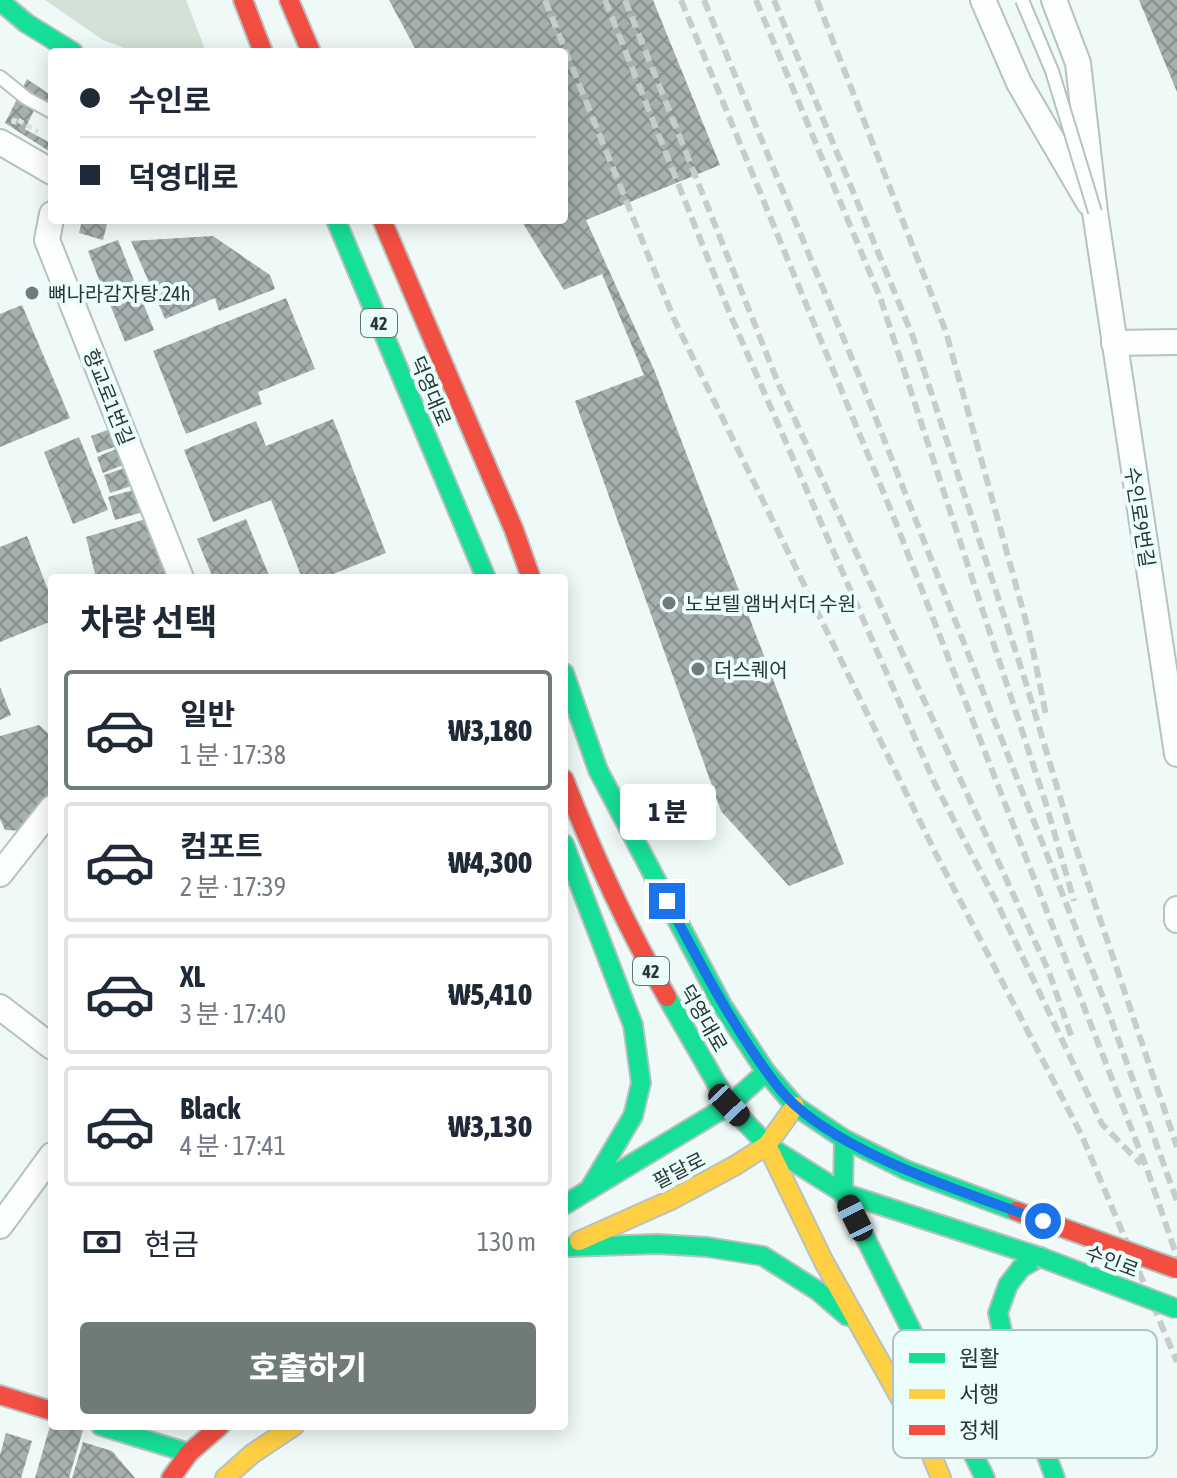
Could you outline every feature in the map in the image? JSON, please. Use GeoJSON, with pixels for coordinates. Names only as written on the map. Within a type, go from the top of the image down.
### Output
{"type":"FeatureCollection","features":[{"type":"Feature","properties":{"kind":"main road"},"geometry":{"type":"LineString","coordinates":[[243,0],[261,48]]}},
{"type":"Feature","properties":{"kind":"main road"},"geometry":{"type":"LineString","coordinates":[[289,0],[309,48]]}},
{"type":"Feature","properties":{"kind":"main road"},"geometry":{"type":"LineString","coordinates":[[0,1],[26,23],[67,48]]}},
{"type":"Feature","properties":{"kind":"main road","name":"덕영대로"},"geometry":{"type":"LineString","coordinates":[[384,224],[514,530],[530,574]]}},
{"type":"Feature","properties":{"kind":"main road","name":"덕영대로"},"geometry":{"type":"LineString","coordinates":[[332,225],[350,252],[484,574]]}},
{"type":"Feature","properties":{"kind":"main road","name":"덕영대로"},"geometry":{"type":"LineString","coordinates":[[568,684],[598,770],[722,1005],[766,1072],[795,1106]]}},
{"type":"Feature","properties":{"kind":"main road","name":"덕영대로"},"geometry":{"type":"LineString","coordinates":[[568,789],[639,949],[729,1105],[767,1145],[824,1262],[893,1385]]}},
{"type":"Feature","properties":{"kind":"main road"},"geometry":{"type":"LineString","coordinates":[[568,854],[633,1025],[641,1083],[633,1116],[590,1188]]}},
{"type":"Feature","properties":{"kind":"main road","name":"팔달로"},"geometry":{"type":"LineString","coordinates":[[568,1202],[729,1105],[766,1072]]}},
{"type":"Feature","properties":{"kind":"main road","name":"팔달로"},"geometry":{"type":"LineString","coordinates":[[568,1247],[671,1200],[736,1165],[767,1145],[795,1106]]}},
{"type":"Feature","properties":{"kind":"main road","name":"수인로"},"geometry":{"type":"LineString","coordinates":[[795,1106],[844,1139],[906,1170],[1177,1269]]}},
{"type":"Feature","properties":{"kind":"main road"},"geometry":{"type":"LineString","coordinates":[[844,1139],[843,1193],[911,1330]]}},
{"type":"Feature","properties":{"kind":"main road","name":"수인로"},"geometry":{"type":"LineString","coordinates":[[767,1145],[843,1193],[1040,1257],[1177,1309]]}},
{"type":"Feature","properties":{"kind":"main road"},"geometry":{"type":"LineString","coordinates":[[568,1248],[658,1244],[707,1247],[763,1256],[818,1291],[861,1328]]}},
{"type":"Feature","properties":{"kind":"main road"},"geometry":{"type":"LineString","coordinates":[[1002,1330],[998,1313],[1008,1285],[1021,1268],[1040,1257]]}},
{"type":"Feature","properties":{"kind":"main road"},"geometry":{"type":"LineString","coordinates":[[0,1395],[48,1410]]}},
{"type":"Feature","properties":{"kind":"main road"},"geometry":{"type":"LineString","coordinates":[[114,1430],[189,1453]]}},
{"type":"Feature","properties":{"kind":"main road"},"geometry":{"type":"LineString","coordinates":[[171,1478],[189,1453],[215,1430]]}},
{"type":"Feature","properties":{"kind":"main road"},"geometry":{"type":"LineString","coordinates":[[225,1478],[252,1454],[288,1430]]}},
{"type":"Feature","properties":{"kind":"main road","name":"덕영대로"},"geometry":{"type":"LineString","coordinates":[[933,1458],[941,1478]]}},
{"type":"Feature","properties":{"kind":"main road"},"geometry":{"type":"LineString","coordinates":[[975,1458],[985,1478]]}},
{"type":"Feature","properties":{"kind":"main road"},"geometry":{"type":"LineString","coordinates":[[1048,1458],[1055,1478]]}},
{"type":"Feature","properties":{"kind":"street"},"geometry":{"type":"LineString","coordinates":[[983,0],[1019,83],[1095,212]]}},
{"type":"Feature","properties":{"kind":"street","name":"수인로9번길"},"geometry":{"type":"LineString","coordinates":[[1054,0],[1078,63],[1095,212],[1177,754]]}},
{"type":"Feature","properties":{"kind":"street"},"geometry":{"type":"LineString","coordinates":[[1019,83],[1034,90],[1047,91],[1063,86],[1071,79],[1078,63]]}},
{"type":"Feature","properties":{"kind":"street"},"geometry":{"type":"LineString","coordinates":[[0,142],[48,170]]}},
{"type":"Feature","properties":{"kind":"street","name":"향교로1번길"},"geometry":{"type":"LineString","coordinates":[[50,224],[47,240],[179,574]]}},
{"type":"Feature","properties":{"kind":"street"},"geometry":{"type":"LineString","coordinates":[[1114,343],[1177,342]]}},
{"type":"Feature","properties":{"kind":"street"},"geometry":{"type":"LineString","coordinates":[[0,874],[48,813]]}},
{"type":"Feature","properties":{"kind":"street"},"geometry":{"type":"LineString","coordinates":[[1177,909],[1177,920]]}},
{"type":"Feature","properties":{"kind":"street"},"geometry":{"type":"LineString","coordinates":[[0,1007],[48,1044]]}},
{"type":"Feature","properties":{"kind":"street"},"geometry":{"type":"LineString","coordinates":[[0,1226],[48,1160]]}},
{"type":"Feature","properties":{"kind":"lane"},"geometry":{"type":"LineString","coordinates":[[1022,0],[1052,71],[1095,212]]}},
{"type":"Feature","properties":{"kind":"lane"},"geometry":{"type":"LineString","coordinates":[[0,77],[26,98],[48,110]]}},
{"type":"Feature","properties":{"kind":"shaded area"},"geometry":{"type":"Polygon","coordinates":[[[45,0],[186,0],[204,48],[124,48],[103,40],[45,0]]]}},
{"type":"Feature","properties":{"kind":"building"},"geometry":{"type":"Polygon","coordinates":[[[389,0],[653,0],[720,165],[586,220],[655,372],[844,864],[789,886],[721,811],[575,401],[644,375],[602,274],[564,290],[523,224],[568,224],[568,48],[415,48],[389,0]]]}},
{"type":"Feature","properties":{"kind":"building"},"geometry":{"type":"Polygon","coordinates":[[[1139,0],[1177,0],[1177,92],[1139,0]]]}},
{"type":"Feature","properties":{"kind":"building"},"geometry":{"type":"Polygon","coordinates":[[[27,79],[48,93],[48,105],[39,100],[25,129],[48,142],[48,150],[5,123],[27,79]]]}},
{"type":"Feature","properties":{"kind":"building"},"geometry":{"type":"Polygon","coordinates":[[[81,224],[107,224],[103,240],[79,233],[81,224]]]}},
{"type":"Feature","properties":{"kind":"building"},"geometry":{"type":"Polygon","coordinates":[[[213,236],[270,275],[275,289],[219,311],[215,298],[165,319],[131,241],[213,236]]]}},
{"type":"Feature","properties":{"kind":"building"},"geometry":{"type":"Polygon","coordinates":[[[118,240],[137,288],[107,300],[88,251],[118,240]]]}},
{"type":"Feature","properties":{"kind":"building"},"geometry":{"type":"Polygon","coordinates":[[[138,290],[154,330],[125,342],[109,302],[138,290]]]}},
{"type":"Feature","properties":{"kind":"building"},"geometry":{"type":"Polygon","coordinates":[[[286,298],[315,369],[258,392],[262,404],[186,434],[153,351],[286,298]]]}},
{"type":"Feature","properties":{"kind":"building"},"geometry":{"type":"Polygon","coordinates":[[[22,305],[70,418],[0,447],[0,314],[22,305]]]}},
{"type":"Feature","properties":{"kind":"building"},"geometry":{"type":"Polygon","coordinates":[[[333,419],[386,553],[333,574],[300,574],[271,500],[213,522],[184,450],[256,421],[266,446],[333,419]]]}},
{"type":"Feature","properties":{"kind":"building"},"geometry":{"type":"Polygon","coordinates":[[[113,428],[120,445],[97,453],[91,436],[113,428]]]}},
{"type":"Feature","properties":{"kind":"building"},"geometry":{"type":"Polygon","coordinates":[[[79,437],[108,510],[73,524],[44,452],[79,437]]]}},
{"type":"Feature","properties":{"kind":"building"},"geometry":{"type":"Polygon","coordinates":[[[121,447],[128,463],[103,473],[97,457],[121,447]]]}},
{"type":"Feature","properties":{"kind":"building"},"geometry":{"type":"Polygon","coordinates":[[[131,466],[137,484],[110,493],[104,475],[131,466]]]}},
{"type":"Feature","properties":{"kind":"building"},"geometry":{"type":"Polygon","coordinates":[[[140,488],[147,511],[115,520],[108,497],[140,488]]]}},
{"type":"Feature","properties":{"kind":"building"},"geometry":{"type":"Polygon","coordinates":[[[149,518],[167,574],[95,574],[86,537],[149,518]]]}},
{"type":"Feature","properties":{"kind":"building"},"geometry":{"type":"Polygon","coordinates":[[[246,519],[268,574],[211,574],[197,539],[246,519]]]}},
{"type":"Feature","properties":{"kind":"building"},"geometry":{"type":"Polygon","coordinates":[[[27,536],[48,590],[48,623],[0,642],[0,547],[27,536]]]}},
{"type":"Feature","properties":{"kind":"building"},"geometry":{"type":"Polygon","coordinates":[[[0,687],[11,715],[0,720],[0,687]]]}},
{"type":"Feature","properties":{"kind":"building"},"geometry":{"type":"Polygon","coordinates":[[[39,725],[48,733],[48,799],[25,831],[5,830],[0,819],[0,736],[39,725]]]}},
{"type":"Feature","properties":{"kind":"building"},"geometry":{"type":"Polygon","coordinates":[[[49,1430],[83,1430],[69,1478],[35,1478],[49,1430]]]}},
{"type":"Feature","properties":{"kind":"building"},"geometry":{"type":"Polygon","coordinates":[[[6,1433],[32,1441],[21,1478],[0,1478],[0,1455],[6,1433]]]}},
{"type":"Feature","properties":{"kind":"building"},"geometry":{"type":"Polygon","coordinates":[[[83,1442],[112,1451],[135,1478],[72,1478],[83,1442]]]}},
{"type":"Feature","properties":{"kind":"railway"},"geometry":{"type":"LineString","coordinates":[[545,0],[564,48]]}},
{"type":"Feature","properties":{"kind":"railway"},"geometry":{"type":"LineString","coordinates":[[605,0],[730,314],[935,784],[996,901],[1102,1124],[1141,1164]]}},
{"type":"Feature","properties":{"kind":"railway"},"geometry":{"type":"LineString","coordinates":[[625,0],[779,385],[1049,972],[1073,1041]]}},
{"type":"Feature","properties":{"kind":"railway"},"geometry":{"type":"LineString","coordinates":[[681,0],[894,518],[1147,1169],[1177,1257]]}},
{"type":"Feature","properties":{"kind":"railway"},"geometry":{"type":"LineString","coordinates":[[704,0],[862,383],[1104,1000],[1177,1201]]}},
{"type":"Feature","properties":{"kind":"railway"},"geometry":{"type":"LineString","coordinates":[[756,0],[880,297],[1046,804],[1074,901]]}},
{"type":"Feature","properties":{"kind":"railway"},"geometry":{"type":"LineString","coordinates":[[774,0],[913,337],[1025,680],[1069,827],[1177,1147]]}},
{"type":"Feature","properties":{"kind":"railway"},"geometry":{"type":"LineString","coordinates":[[817,0],[946,332],[1030,636],[1046,715]]}},
{"type":"Feature","properties":{"kind":"railway"},"geometry":{"type":"LineString","coordinates":[[568,57],[674,319],[935,852],[1082,1136],[1177,1362]]}},
{"type":"Feature","properties":{"kind":"traffic: fast"},"geometry":{"type":"LineString","coordinates":[[0,1],[26,23],[67,48]]}},
{"type":"Feature","properties":{"kind":"traffic: fast"},"geometry":{"type":"LineString","coordinates":[[338,224],[484,574]]}},
{"type":"Feature","properties":{"kind":"traffic: fast"},"geometry":{"type":"LineString","coordinates":[[568,684],[598,770],[722,1005],[766,1072],[795,1106],[844,1139],[906,1170],[1016,1211]]}},
{"type":"Feature","properties":{"kind":"traffic: fast"},"geometry":{"type":"LineString","coordinates":[[568,854],[633,1025],[641,1083],[633,1116],[590,1188]]}},
{"type":"Feature","properties":{"kind":"traffic: fast"},"geometry":{"type":"LineString","coordinates":[[667,997],[729,1105],[767,1145],[843,1193],[1040,1257]]}},
{"type":"Feature","properties":{"kind":"traffic: fast"},"geometry":{"type":"LineString","coordinates":[[568,1203],[729,1105],[766,1072]]}},
{"type":"Feature","properties":{"kind":"traffic: fast"},"geometry":{"type":"LineString","coordinates":[[844,1139],[843,1193],[911,1330]]}},
{"type":"Feature","properties":{"kind":"traffic: fast"},"geometry":{"type":"LineString","coordinates":[[568,1247],[658,1244],[707,1247],[763,1256],[818,1291],[847,1316]]}},
{"type":"Feature","properties":{"kind":"traffic: fast"},"geometry":{"type":"LineString","coordinates":[[1002,1330],[998,1313],[1008,1285],[1021,1268],[1040,1257]]}},
{"type":"Feature","properties":{"kind":"traffic: fast"},"geometry":{"type":"LineString","coordinates":[[1040,1257],[1177,1309]]}},
{"type":"Feature","properties":{"kind":"traffic: fast"},"geometry":{"type":"LineString","coordinates":[[114,1430],[189,1453]]}},
{"type":"Feature","properties":{"kind":"traffic: fast"},"geometry":{"type":"LineString","coordinates":[[975,1458],[985,1478]]}},
{"type":"Feature","properties":{"kind":"traffic: fast"},"geometry":{"type":"LineString","coordinates":[[1048,1458],[1055,1478]]}},
{"type":"Feature","properties":{"kind":"traffic: slow"},"geometry":{"type":"LineString","coordinates":[[579,1241],[671,1200],[736,1165],[767,1145],[795,1106]]}},
{"type":"Feature","properties":{"kind":"traffic: slow"},"geometry":{"type":"LineString","coordinates":[[767,1145],[824,1262],[893,1385]]}},
{"type":"Feature","properties":{"kind":"traffic: slow"},"geometry":{"type":"LineString","coordinates":[[225,1478],[252,1454],[288,1430]]}},
{"type":"Feature","properties":{"kind":"traffic: slow"},"geometry":{"type":"LineString","coordinates":[[933,1458],[941,1478]]}},
{"type":"Feature","properties":{"kind":"traffic: jam"},"geometry":{"type":"LineString","coordinates":[[243,0],[261,48]]}},
{"type":"Feature","properties":{"kind":"traffic: jam"},"geometry":{"type":"LineString","coordinates":[[289,0],[309,48]]}},
{"type":"Feature","properties":{"kind":"traffic: jam"},"geometry":{"type":"LineString","coordinates":[[384,224],[514,530],[530,574]]}},
{"type":"Feature","properties":{"kind":"traffic: jam"},"geometry":{"type":"LineString","coordinates":[[568,789],[611,890],[667,997]]}},
{"type":"Feature","properties":{"kind":"traffic: jam"},"geometry":{"type":"LineString","coordinates":[[1016,1211],[1177,1269]]}},
{"type":"Feature","properties":{"kind":"traffic: jam"},"geometry":{"type":"LineString","coordinates":[[0,1395],[48,1410]]}},
{"type":"Feature","properties":{"kind":"traffic: jam"},"geometry":{"type":"LineString","coordinates":[[171,1478],[189,1453],[215,1430]]}},
{"type":"Feature","properties":{"kind":"place","name":"뼈나라감자탕.24h"},"geometry":{"type":"Point","coordinates":[32,293]}},
{"type":"Feature","properties":{"kind":"place","name":"노보텔 앰버서더 수원"},"geometry":{"type":"Point","coordinates":[669,603]}},
{"type":"Feature","properties":{"kind":"place","name":"더스퀘어"},"geometry":{"type":"Point","coordinates":[698,669]}},
{"type":"Feature","properties":{"kind":"route"},"geometry":{"type":"LineString","coordinates":[[667,901],[722,1005],[766,1072],[795,1106],[844,1139],[906,1170],[1043,1221]]}}]}
